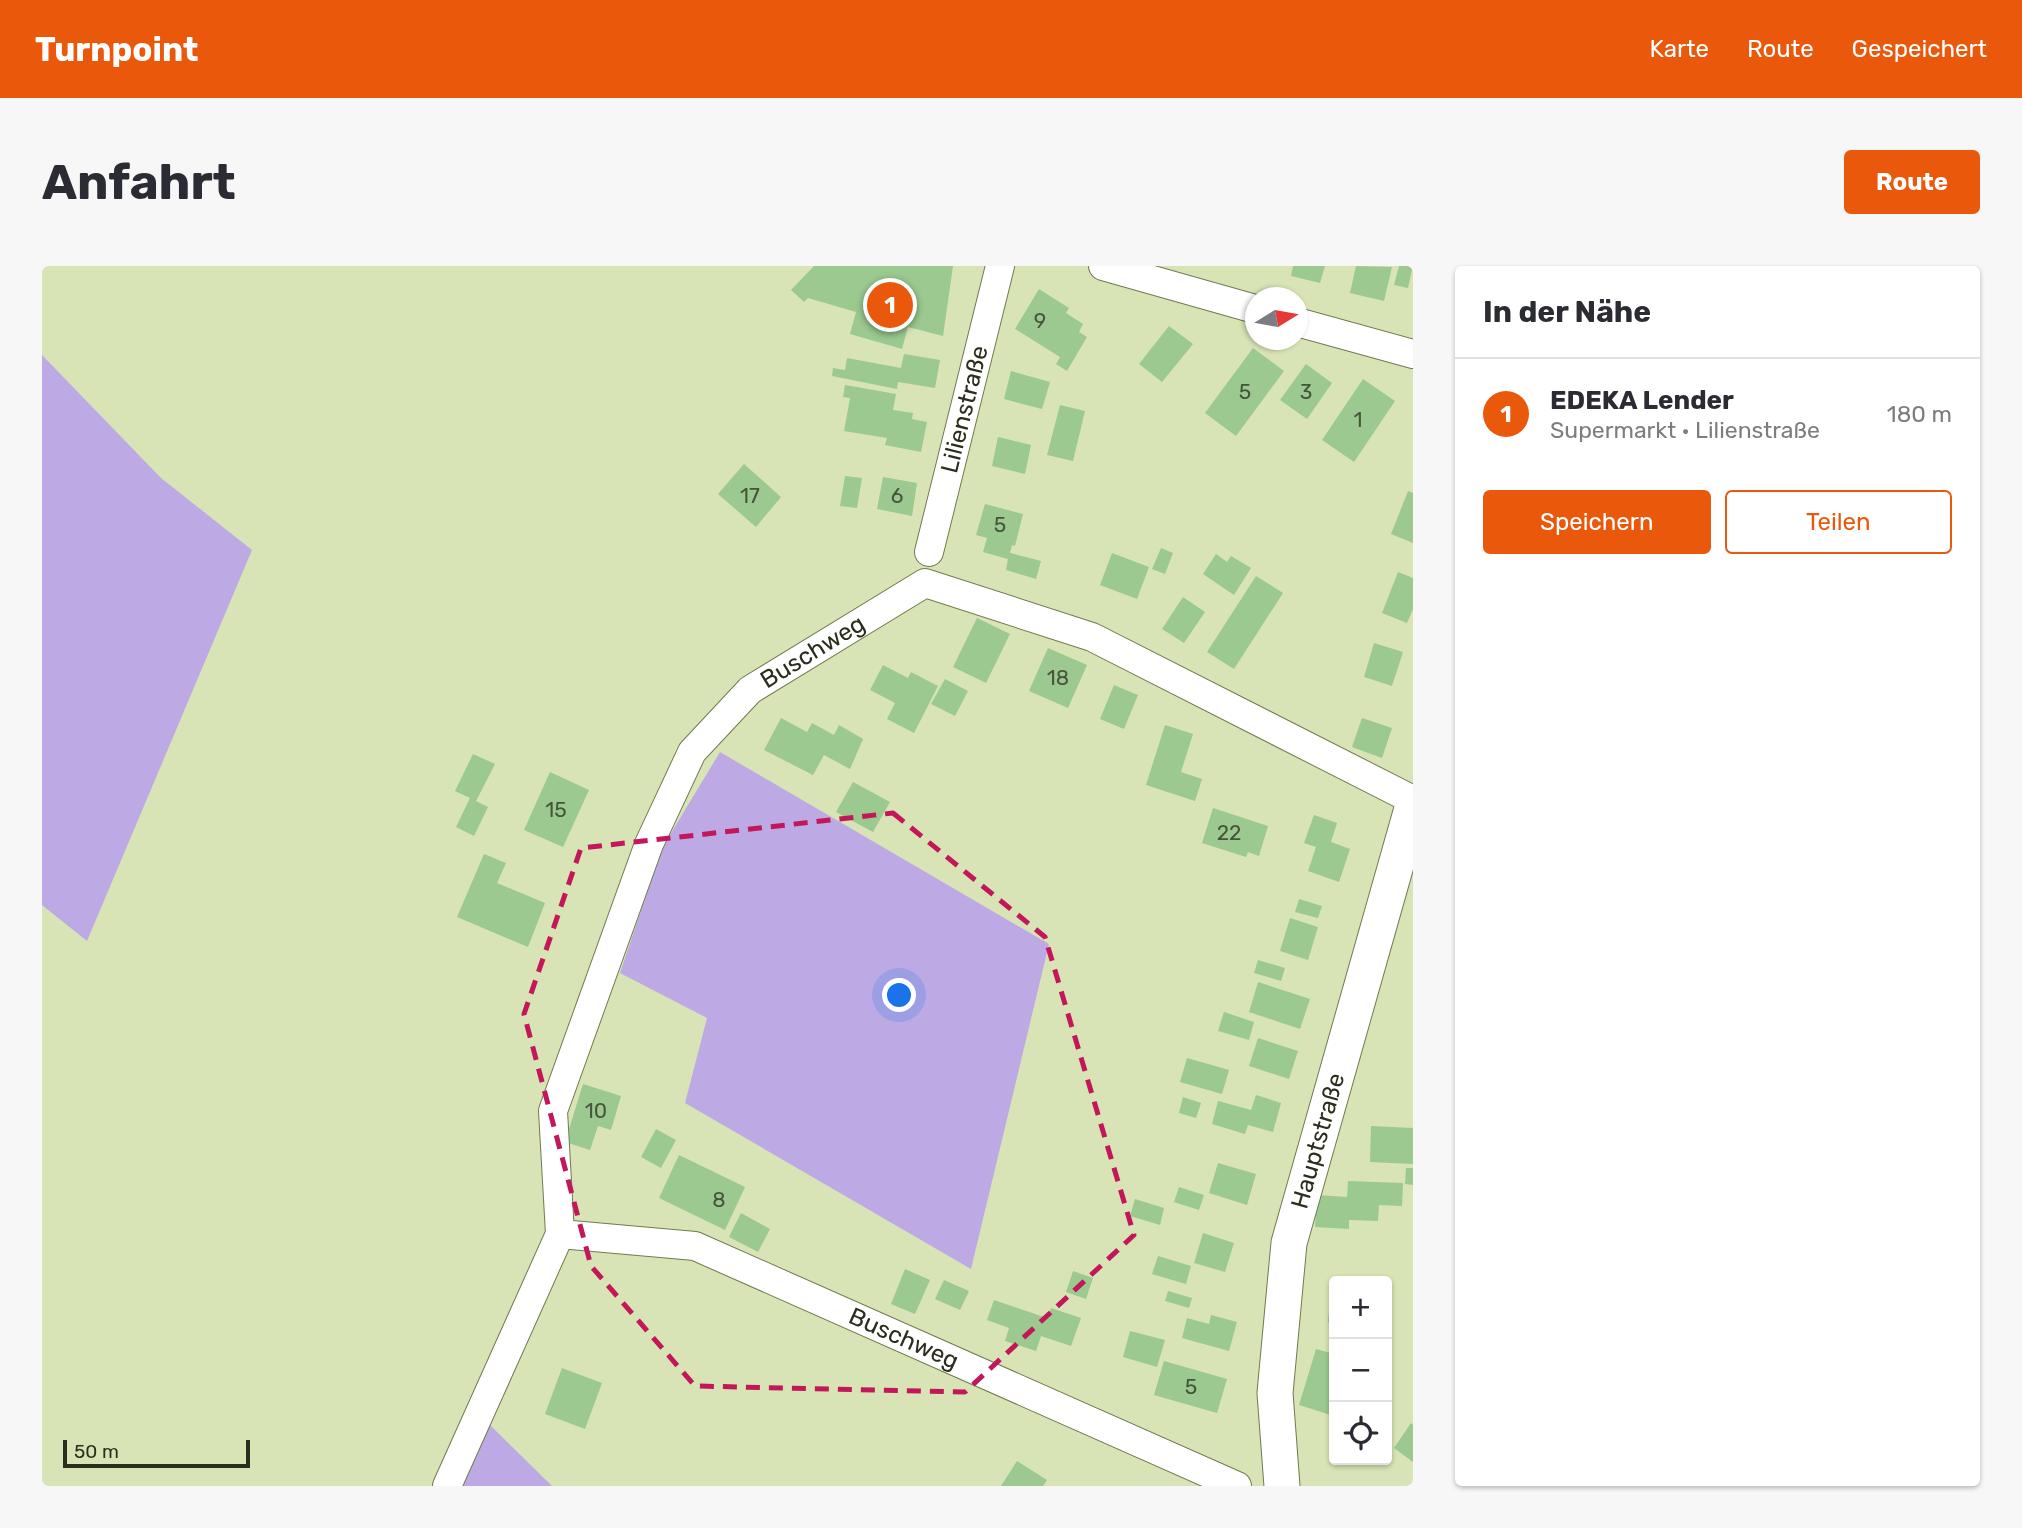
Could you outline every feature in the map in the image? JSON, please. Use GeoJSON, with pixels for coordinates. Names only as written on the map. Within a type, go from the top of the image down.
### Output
{"type":"FeatureCollection","features":[{"type":"Feature","properties":{"kind":"street","name":"Lilienstraße"},"geometry":{"type":"LineString","coordinates":[[929,552],[1000,266]]}},
{"type":"Feature","properties":{"kind":"street"},"geometry":{"type":"LineString","coordinates":[[1119,268],[1245,306]]}},
{"type":"Feature","properties":{"kind":"street"},"geometry":{"type":"LineString","coordinates":[[1308,325],[1413,354]]}},
{"type":"Feature","properties":{"kind":"street","name":"Buschweg"},"geometry":{"type":"LineString","coordinates":[[447,1486],[560,1234],[553,1111],[649,845],[692,752],[750,690],[925,583],[1091,637],[1413,803]]}},
{"type":"Feature","properties":{"kind":"street","name":"Hauptstraße"},"geometry":{"type":"LineString","coordinates":[[1282,1486],[1275,1393],[1289,1243],[1413,803]]}},
{"type":"Feature","properties":{"kind":"street","name":"Buschweg"},"geometry":{"type":"LineString","coordinates":[[560,1234],[695,1246],[1237,1486]]}},
{"type":"Feature","properties":{"kind":"highlighted area"},"geometry":{"type":"Polygon","coordinates":[[[893,813],[1045,937],[1134,1235],[965,1392],[695,1386],[591,1266],[524,1014],[581,848],[893,813]]]}},
{"type":"Feature","properties":{"kind":"shaded area"},"geometry":{"type":"Polygon","coordinates":[[[42,355],[161,478],[252,550],[87,941],[42,905],[42,355]]]}},
{"type":"Feature","properties":{"kind":"shaded area"},"geometry":{"type":"Polygon","coordinates":[[[720,752],[1049,944],[971,1269],[685,1103],[707,1018],[620,973],[662,848],[720,752]]]}},
{"type":"Feature","properties":{"kind":"shaded area"},"geometry":{"type":"Polygon","coordinates":[[[488,1423],[552,1486],[462,1486],[488,1423]]]}},
{"type":"Feature","properties":{"kind":"building"},"geometry":{"type":"Polygon","coordinates":[[[814,266],[953,266],[943,336],[908,327],[902,349],[850,334],[856,312],[808,298],[804,302],[791,290],[814,266]]]}},
{"type":"Feature","properties":{"kind":"building"},"geometry":{"type":"Polygon","coordinates":[[[1293,266],[1325,266],[1320,283],[1291,276],[1293,266]]]}},
{"type":"Feature","properties":{"kind":"building"},"geometry":{"type":"Polygon","coordinates":[[[1356,266],[1392,267],[1384,301],[1350,293],[1356,266]]]}},
{"type":"Feature","properties":{"kind":"building"},"geometry":{"type":"Polygon","coordinates":[[[1399,266],[1413,266],[1408,288],[1394,285],[1399,266]]]}},
{"type":"Feature","properties":{"kind":"building"},"geometry":{"type":"Polygon","coordinates":[[[1039,289],[1069,308],[1066,313],[1083,324],[1079,332],[1087,337],[1067,371],[1056,364],[1060,357],[1015,329],[1039,289]]]}},
{"type":"Feature","properties":{"kind":"building"},"geometry":{"type":"Polygon","coordinates":[[[1169,326],[1193,344],[1162,382],[1139,364],[1169,326]]]}},
{"type":"Feature","properties":{"kind":"building"},"geometry":{"type":"Polygon","coordinates":[[[1252,350],[1256,350],[1284,371],[1236,436],[1205,413],[1252,350]]]}},
{"type":"Feature","properties":{"kind":"building"},"geometry":{"type":"Polygon","coordinates":[[[904,354],[940,360],[935,388],[898,382],[897,389],[832,376],[833,368],[845,370],[847,358],[901,368],[904,354]]]}},
{"type":"Feature","properties":{"kind":"building"},"geometry":{"type":"Polygon","coordinates":[[[1306,364],[1332,383],[1307,419],[1280,400],[1306,364]]]}},
{"type":"Feature","properties":{"kind":"building"},"geometry":{"type":"Polygon","coordinates":[[[1011,371],[1050,382],[1042,409],[1004,399],[1011,371]]]}},
{"type":"Feature","properties":{"kind":"building"},"geometry":{"type":"Polygon","coordinates":[[[1363,379],[1395,401],[1354,462],[1322,440],[1363,379]]]}},
{"type":"Feature","properties":{"kind":"building"},"geometry":{"type":"Polygon","coordinates":[[[845,385],[896,394],[893,410],[913,413],[912,419],[927,422],[921,452],[885,445],[887,438],[844,431],[850,398],[843,397],[845,385]]]}},
{"type":"Feature","properties":{"kind":"building"},"geometry":{"type":"Polygon","coordinates":[[[1060,405],[1085,411],[1073,461],[1047,455],[1060,405]]]}},
{"type":"Feature","properties":{"kind":"building"},"geometry":{"type":"Polygon","coordinates":[[[998,437],[1031,445],[1025,474],[992,466],[998,437]]]}},
{"type":"Feature","properties":{"kind":"building"},"geometry":{"type":"Polygon","coordinates":[[[744,464],[781,497],[756,527],[718,494],[744,464]]]}},
{"type":"Feature","properties":{"kind":"building"},"geometry":{"type":"Polygon","coordinates":[[[845,476],[862,478],[857,508],[840,506],[845,476]]]}},
{"type":"Feature","properties":{"kind":"building"},"geometry":{"type":"Polygon","coordinates":[[[883,477],[917,483],[912,516],[877,509],[883,477]]]}},
{"type":"Feature","properties":{"kind":"building"},"geometry":{"type":"Polygon","coordinates":[[[1408,491],[1413,493],[1413,543],[1391,534],[1408,491]]]}},
{"type":"Feature","properties":{"kind":"building"},"geometry":{"type":"Polygon","coordinates":[[[985,504],[1023,514],[1015,546],[1012,545],[1010,553],[1041,561],[1036,579],[1006,570],[1008,559],[983,552],[987,538],[976,535],[985,504]]]}},
{"type":"Feature","properties":{"kind":"building"},"geometry":{"type":"Polygon","coordinates":[[[1161,548],[1173,553],[1165,574],[1152,569],[1161,548]]]}},
{"type":"Feature","properties":{"kind":"building"},"geometry":{"type":"Polygon","coordinates":[[[1112,553],[1149,567],[1137,599],[1100,585],[1112,553]]]}},
{"type":"Feature","properties":{"kind":"building"},"geometry":{"type":"Polygon","coordinates":[[[1216,554],[1227,562],[1231,556],[1251,568],[1234,595],[1203,574],[1216,554]]]}},
{"type":"Feature","properties":{"kind":"building"},"geometry":{"type":"Polygon","coordinates":[[[1398,572],[1413,578],[1413,609],[1407,623],[1382,613],[1398,572]]]}},
{"type":"Feature","properties":{"kind":"building"},"geometry":{"type":"Polygon","coordinates":[[[1256,576],[1283,593],[1234,669],[1207,652],[1256,576]]]}},
{"type":"Feature","properties":{"kind":"building"},"geometry":{"type":"Polygon","coordinates":[[[1183,597],[1205,612],[1184,643],[1162,629],[1183,597]]]}},
{"type":"Feature","properties":{"kind":"building"},"geometry":{"type":"Polygon","coordinates":[[[977,618],[1010,634],[986,683],[953,667],[977,618]]]}},
{"type":"Feature","properties":{"kind":"building"},"geometry":{"type":"Polygon","coordinates":[[[1374,643],[1403,652],[1392,686],[1364,677],[1374,643]]]}},
{"type":"Feature","properties":{"kind":"building"},"geometry":{"type":"Polygon","coordinates":[[[1048,648],[1087,665],[1068,708],[1029,691],[1048,648]]]}},
{"type":"Feature","properties":{"kind":"building"},"geometry":{"type":"Polygon","coordinates":[[[883,665],[908,678],[911,672],[938,686],[914,733],[887,719],[895,703],[870,690],[883,665]]]}},
{"type":"Feature","properties":{"kind":"building"},"geometry":{"type":"Polygon","coordinates":[[[945,679],[968,691],[955,716],[931,704],[945,679]]]}},
{"type":"Feature","properties":{"kind":"building"},"geometry":{"type":"Polygon","coordinates":[[[1114,685],[1138,695],[1124,729],[1100,719],[1114,685]]]}},
{"type":"Feature","properties":{"kind":"building"},"geometry":{"type":"Polygon","coordinates":[[[781,718],[807,732],[812,723],[834,735],[839,725],[863,739],[850,769],[824,755],[813,775],[764,750],[781,718]]]}},
{"type":"Feature","properties":{"kind":"building"},"geometry":{"type":"Polygon","coordinates":[[[1362,718],[1392,728],[1382,758],[1352,747],[1362,718]]]}},
{"type":"Feature","properties":{"kind":"building"},"geometry":{"type":"Polygon","coordinates":[[[1165,725],[1193,734],[1181,772],[1202,779],[1195,801],[1146,785],[1165,725]]]}},
{"type":"Feature","properties":{"kind":"building"},"geometry":{"type":"Polygon","coordinates":[[[473,754],[495,764],[476,801],[488,807],[474,836],[456,827],[470,798],[455,791],[473,754]]]}},
{"type":"Feature","properties":{"kind":"building"},"geometry":{"type":"Polygon","coordinates":[[[550,772],[589,790],[563,847],[524,830],[550,772]]]}},
{"type":"Feature","properties":{"kind":"building"},"geometry":{"type":"Polygon","coordinates":[[[853,782],[890,802],[873,832],[836,812],[853,782]]]}},
{"type":"Feature","properties":{"kind":"building"},"geometry":{"type":"Polygon","coordinates":[[[1213,808],[1268,826],[1259,856],[1248,852],[1246,857],[1202,843],[1213,808]]]}},
{"type":"Feature","properties":{"kind":"building"},"geometry":{"type":"Polygon","coordinates":[[[1314,815],[1337,823],[1331,842],[1350,849],[1339,882],[1308,871],[1316,847],[1304,843],[1314,815]]]}},
{"type":"Feature","properties":{"kind":"building"},"geometry":{"type":"Polygon","coordinates":[[[484,854],[506,863],[497,883],[545,903],[528,947],[457,917],[484,854]]]}},
{"type":"Feature","properties":{"kind":"building"},"geometry":{"type":"Polygon","coordinates":[[[1299,899],[1322,906],[1318,918],[1295,912],[1299,899]]]}},
{"type":"Feature","properties":{"kind":"building"},"geometry":{"type":"Polygon","coordinates":[[[1290,918],[1318,927],[1308,960],[1280,951],[1290,918]]]}},
{"type":"Feature","properties":{"kind":"building"},"geometry":{"type":"Polygon","coordinates":[[[1258,960],[1285,968],[1281,981],[1254,973],[1258,960]]]}},
{"type":"Feature","properties":{"kind":"building"},"geometry":{"type":"Polygon","coordinates":[[[1258,982],[1310,999],[1300,1029],[1249,1012],[1258,982]]]}},
{"type":"Feature","properties":{"kind":"building"},"geometry":{"type":"Polygon","coordinates":[[[1224,1012],[1254,1022],[1249,1040],[1218,1031],[1224,1012]]]}},
{"type":"Feature","properties":{"kind":"building"},"geometry":{"type":"Polygon","coordinates":[[[1258,1038],[1298,1051],[1289,1079],[1249,1066],[1258,1038]]]}},
{"type":"Feature","properties":{"kind":"building"},"geometry":{"type":"Polygon","coordinates":[[[1187,1058],[1229,1070],[1222,1094],[1180,1082],[1187,1058]]]}},
{"type":"Feature","properties":{"kind":"building"},"geometry":{"type":"Polygon","coordinates":[[[583,1084],[621,1096],[611,1130],[598,1126],[590,1150],[565,1142],[583,1084]]]}},
{"type":"Feature","properties":{"kind":"building"},"geometry":{"type":"Polygon","coordinates":[[[1256,1095],[1281,1103],[1273,1132],[1248,1125],[1245,1134],[1212,1124],[1218,1101],[1251,1110],[1256,1095]]]}},
{"type":"Feature","properties":{"kind":"building"},"geometry":{"type":"Polygon","coordinates":[[[1183,1097],[1201,1103],[1196,1118],[1179,1113],[1183,1097]]]}},
{"type":"Feature","properties":{"kind":"building"},"geometry":{"type":"Polygon","coordinates":[[[1371,1126],[1413,1128],[1413,1164],[1370,1162],[1371,1126]]]}},
{"type":"Feature","properties":{"kind":"building"},"geometry":{"type":"Polygon","coordinates":[[[656,1129],[676,1140],[661,1168],[641,1157],[656,1129]]]}},
{"type":"Feature","properties":{"kind":"building"},"geometry":{"type":"Polygon","coordinates":[[[679,1155],[745,1187],[725,1230],[659,1198],[679,1155]]]}},
{"type":"Feature","properties":{"kind":"building"},"geometry":{"type":"Polygon","coordinates":[[[1218,1163],[1256,1174],[1247,1205],[1209,1193],[1218,1163]]]}},
{"type":"Feature","properties":{"kind":"building"},"geometry":{"type":"Polygon","coordinates":[[[1406,1168],[1413,1168],[1413,1185],[1405,1184],[1406,1168]]]}},
{"type":"Feature","properties":{"kind":"building"},"geometry":{"type":"Polygon","coordinates":[[[1348,1181],[1403,1183],[1402,1206],[1379,1205],[1378,1221],[1349,1220],[1349,1229],[1315,1227],[1317,1195],[1347,1197],[1348,1181]]]}},
{"type":"Feature","properties":{"kind":"building"},"geometry":{"type":"Polygon","coordinates":[[[1179,1187],[1204,1195],[1199,1210],[1174,1202],[1179,1187]]]}},
{"type":"Feature","properties":{"kind":"building"},"geometry":{"type":"Polygon","coordinates":[[[1135,1199],[1164,1208],[1160,1225],[1130,1216],[1135,1199]]]}},
{"type":"Feature","properties":{"kind":"building"},"geometry":{"type":"Polygon","coordinates":[[[741,1213],[770,1229],[758,1252],[729,1237],[741,1213]]]}},
{"type":"Feature","properties":{"kind":"building"},"geometry":{"type":"Polygon","coordinates":[[[1203,1233],[1234,1243],[1225,1272],[1194,1263],[1203,1233]]]}},
{"type":"Feature","properties":{"kind":"building"},"geometry":{"type":"Polygon","coordinates":[[[1158,1256],[1191,1266],[1186,1284],[1152,1274],[1158,1256]]]}},
{"type":"Feature","properties":{"kind":"building"},"geometry":{"type":"Polygon","coordinates":[[[905,1269],[930,1280],[915,1314],[891,1304],[905,1269]]]}},
{"type":"Feature","properties":{"kind":"building"},"geometry":{"type":"Polygon","coordinates":[[[1073,1271],[1093,1278],[1086,1299],[1066,1292],[1073,1271]]]}},
{"type":"Feature","properties":{"kind":"building"},"geometry":{"type":"Polygon","coordinates":[[[944,1280],[969,1291],[960,1310],[935,1299],[944,1280]]]}},
{"type":"Feature","properties":{"kind":"building"},"geometry":{"type":"Polygon","coordinates":[[[1168,1291],[1192,1298],[1189,1308],[1165,1301],[1168,1291]]]}},
{"type":"Feature","properties":{"kind":"building"},"geometry":{"type":"Polygon","coordinates":[[[994,1300],[1047,1318],[1051,1308],[1081,1318],[1071,1346],[1041,1336],[1036,1351],[1005,1341],[1009,1328],[987,1320],[994,1300]]]}},
{"type":"Feature","properties":{"kind":"building"},"geometry":{"type":"Polygon","coordinates":[[[1211,1315],[1237,1322],[1229,1351],[1182,1338],[1187,1318],[1209,1324],[1211,1315]]]}},
{"type":"Feature","properties":{"kind":"building"},"geometry":{"type":"Polygon","coordinates":[[[1130,1331],[1165,1340],[1157,1367],[1123,1357],[1130,1331]]]}},
{"type":"Feature","properties":{"kind":"building"},"geometry":{"type":"Polygon","coordinates":[[[1316,1349],[1329,1353],[1329,1414],[1299,1405],[1316,1349]]]}},
{"type":"Feature","properties":{"kind":"building"},"geometry":{"type":"Polygon","coordinates":[[[1164,1361],[1227,1379],[1217,1413],[1154,1395],[1164,1361]]]}},
{"type":"Feature","properties":{"kind":"building"},"geometry":{"type":"Polygon","coordinates":[[[562,1368],[602,1383],[585,1429],[545,1414],[562,1368]]]}},
{"type":"Feature","properties":{"kind":"building"},"geometry":{"type":"Polygon","coordinates":[[[1411,1423],[1413,1425],[1413,1462],[1394,1448],[1411,1423]]]}},
{"type":"Feature","properties":{"kind":"building"},"geometry":{"type":"Polygon","coordinates":[[[1017,1461],[1047,1480],[1043,1486],[1001,1486],[1017,1461]]]}},
{"type":"Feature","properties":{"kind":"place","name":"EDEKA Lender"},"geometry":{"type":"Point","coordinates":[890,305]}}]}
